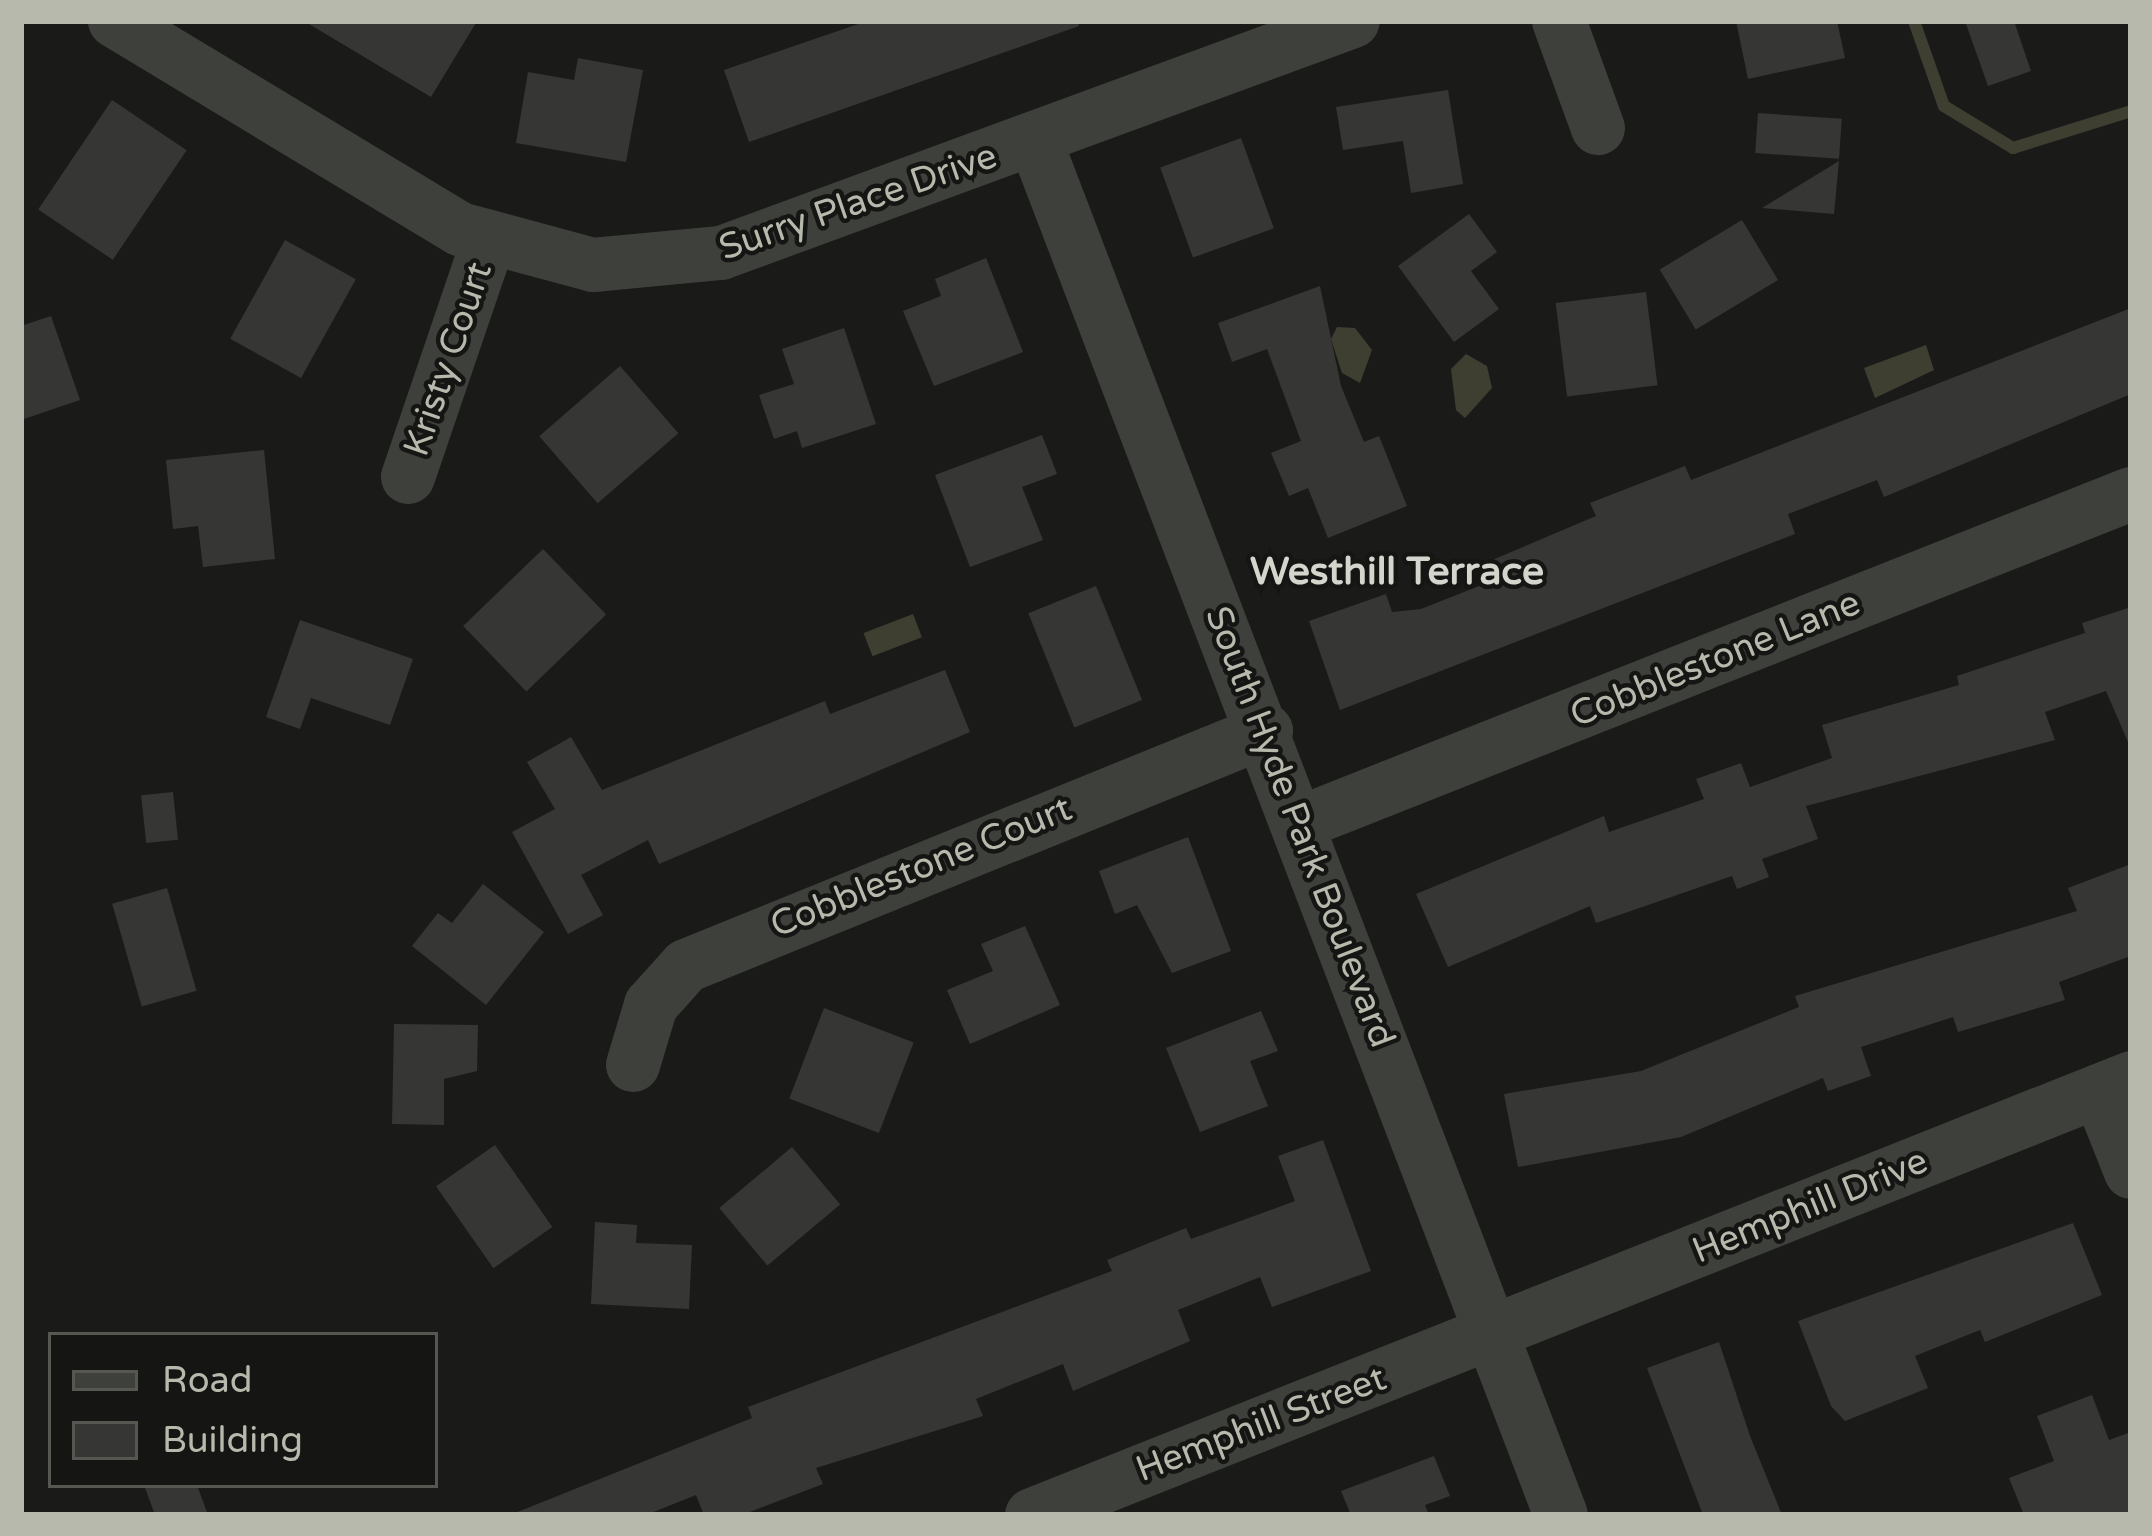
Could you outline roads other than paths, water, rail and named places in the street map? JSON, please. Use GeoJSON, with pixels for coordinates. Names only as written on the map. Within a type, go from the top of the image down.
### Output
{"type":"FeatureCollection","features":[{"type":"Feature","properties":{"kind":"street","name":"Surry Place Drive"},"geometry":{"type":"LineString","coordinates":[[116,21],[488,242],[593,265],[722,253],[1353,21]]}},
{"type":"Feature","properties":{"kind":"street"},"geometry":{"type":"LineString","coordinates":[[1559,21],[1598,128]]}},
{"type":"Feature","properties":{"kind":"street","name":"South Hyde Park Boulevard"},"geometry":{"type":"LineString","coordinates":[[1035,140],[1266,731],[1562,1515]]}},
{"type":"Feature","properties":{"kind":"street","name":"Kristy Court"},"geometry":{"type":"LineString","coordinates":[[408,477],[488,242]]}},
{"type":"Feature","properties":{"kind":"street","name":"Cobblestone Lane"},"geometry":{"type":"LineString","coordinates":[[1300,824],[2131,494]]}},
{"type":"Feature","properties":{"kind":"street","name":"Cobblestone Court"},"geometry":{"type":"LineString","coordinates":[[633,1065],[651,1005],[686,966],[1266,731]]}},
{"type":"Feature","properties":{"kind":"street"},"geometry":{"type":"LineString","coordinates":[[2115,1085],[2131,1172]]}},
{"type":"Feature","properties":{"kind":"street","name":"Hemphill Drive"},"geometry":{"type":"LineString","coordinates":[[1490,1334],[2115,1085]]}},
{"type":"Feature","properties":{"kind":"street","name":"Hemphill Street"},"geometry":{"type":"LineString","coordinates":[[1032,1515],[1490,1334]]}},
{"type":"Feature","properties":{"kind":"waterway"},"geometry":{"type":"LineString","coordinates":[[1914,21],[1944,106],[2013,148],[2131,111]]}},
{"type":"Feature","properties":{"kind":"district","name":"Westhill Terrace"},"geometry":{"type":"Point","coordinates":[1397,572]}}]}
